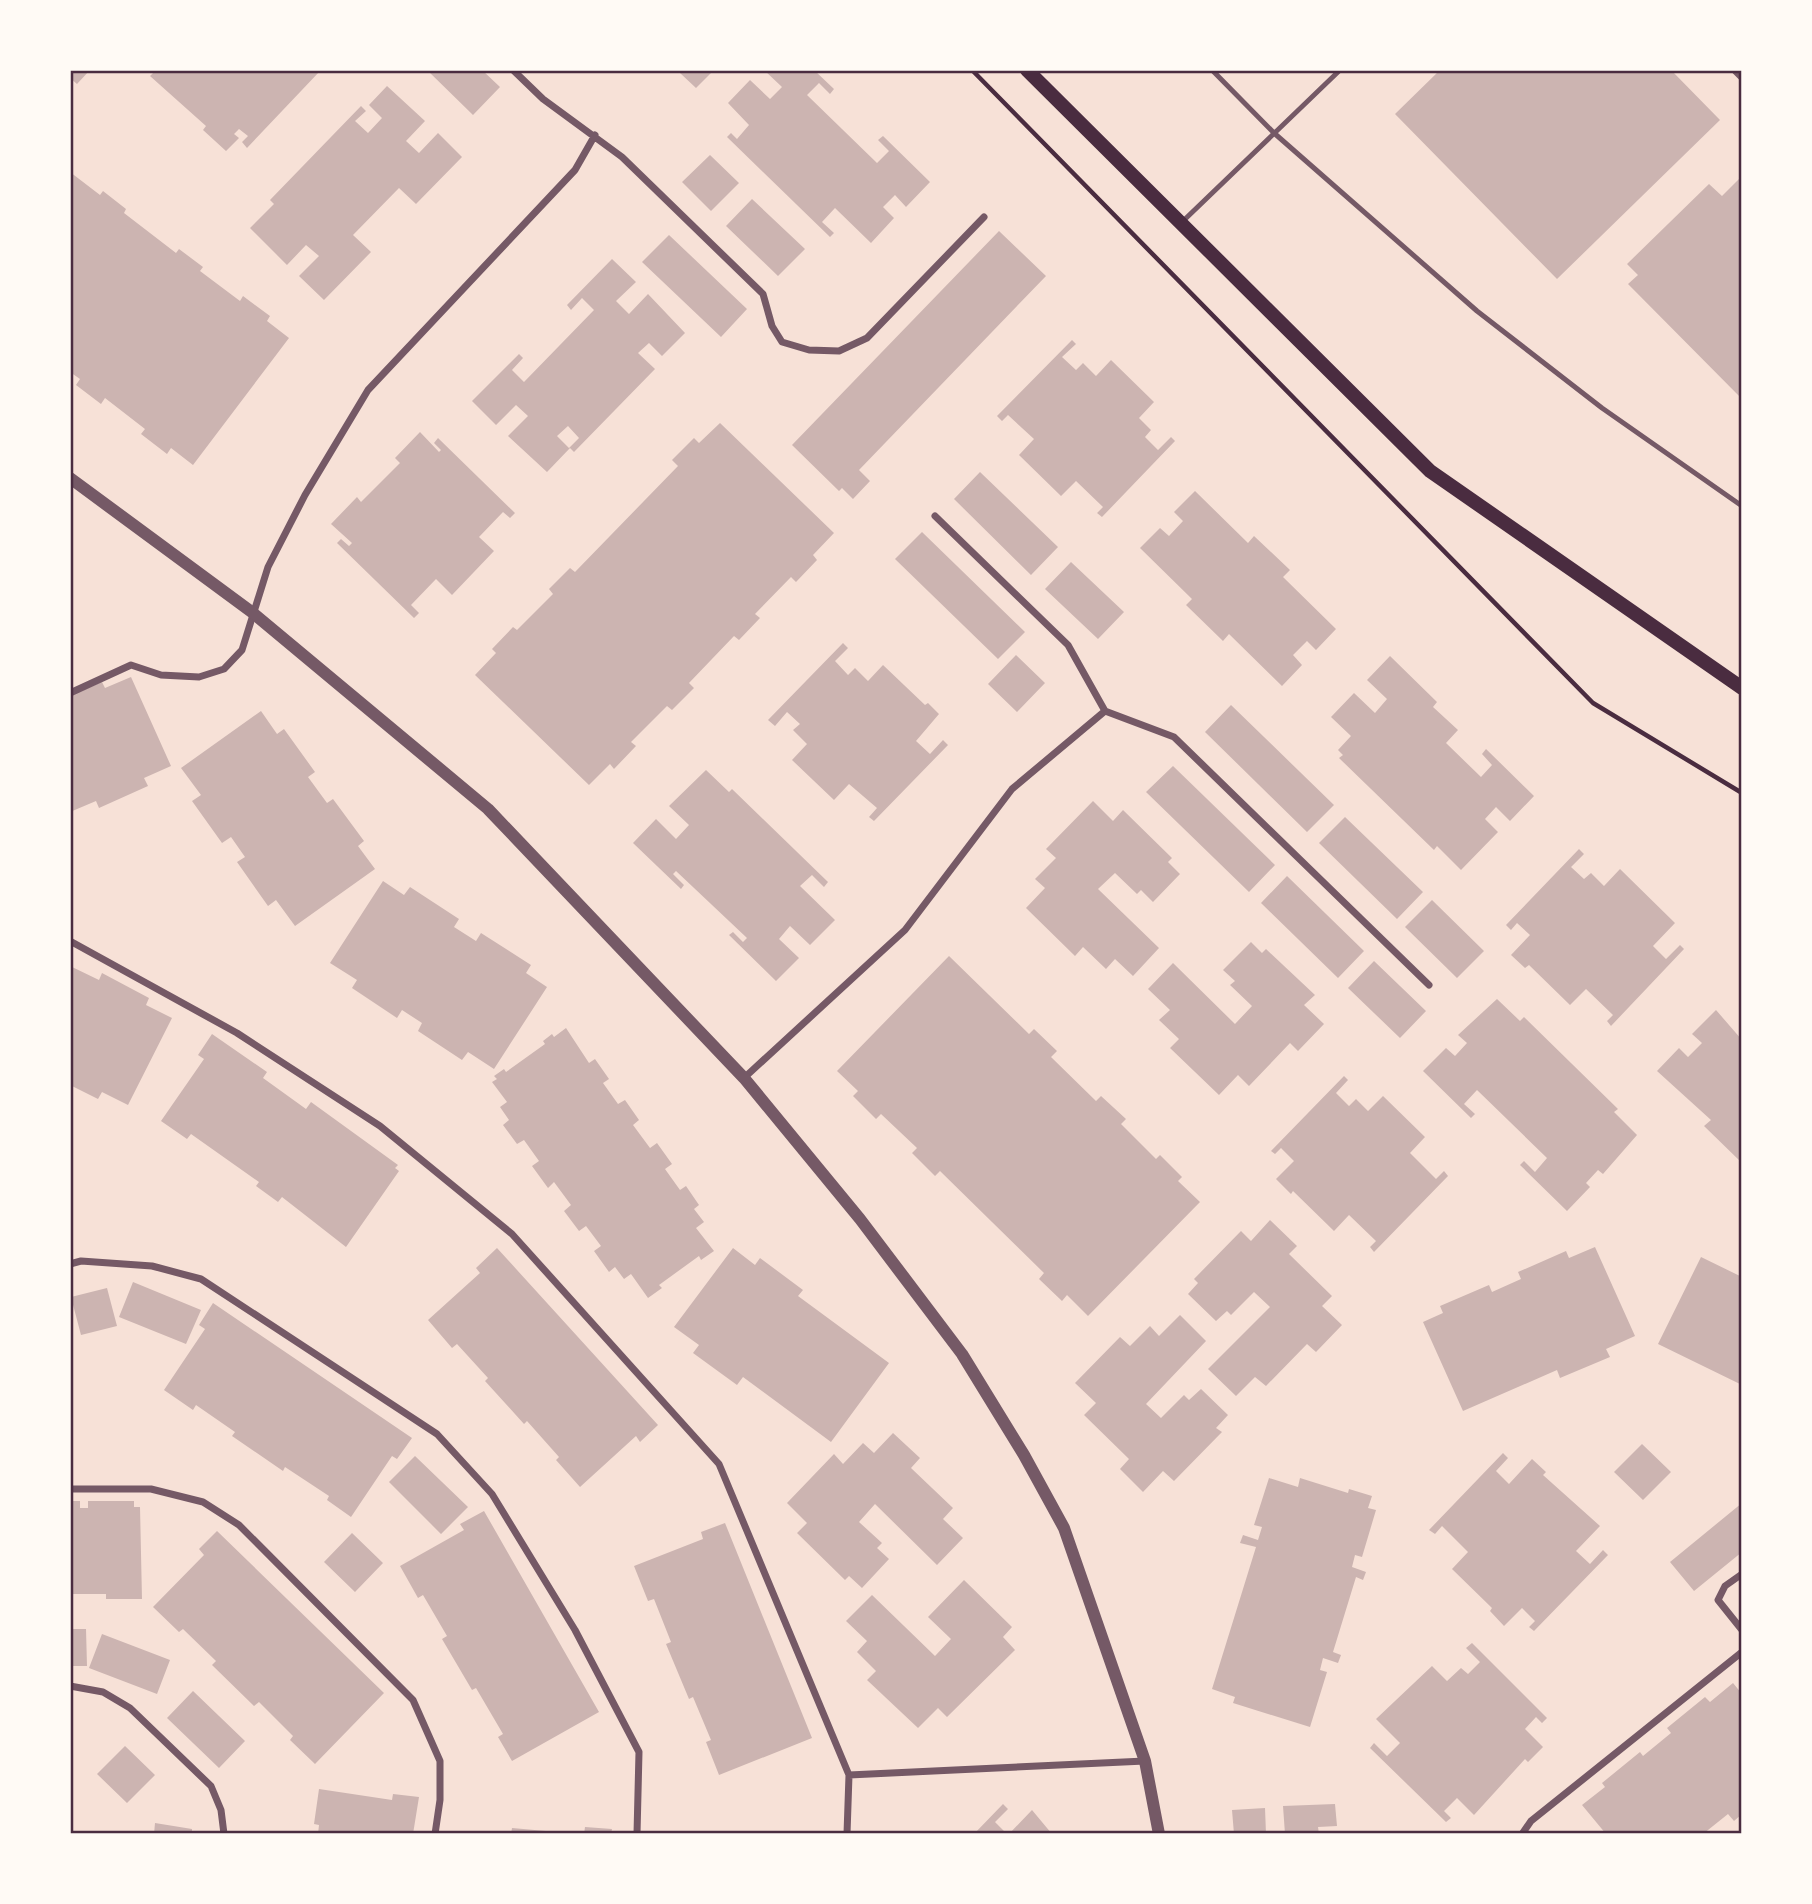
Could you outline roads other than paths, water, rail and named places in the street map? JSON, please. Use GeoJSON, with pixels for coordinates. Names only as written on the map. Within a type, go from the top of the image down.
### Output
{"type":"FeatureCollection","features":[{"type":"Feature","properties":{"kind":"main road"},"geometry":{"type":"LineString","coordinates":[[1027,70],[1430,471],[1742,688]]}},
{"type":"Feature","properties":{"kind":"street"},"geometry":{"type":"LineString","coordinates":[[513,70],[542,99],[622,157],[763,294],[772,326],[782,342],[809,350],[839,351],[867,338],[984,217]]}},
{"type":"Feature","properties":{"kind":"street"},"geometry":{"type":"LineString","coordinates":[[70,693],[131,665],[161,675],[199,677],[224,669],[242,650],[268,567],[305,495],[368,390],[575,170],[595,135]]}},
{"type":"Feature","properties":{"kind":"street"},"geometry":{"type":"LineString","coordinates":[[70,478],[253,613],[488,809],[744,1078],[860,1219],[962,1354],[1024,1455],[1064,1528],[1093,1604],[1144,1761],[1159,1834]]}},
{"type":"Feature","properties":{"kind":"street"},"geometry":{"type":"LineString","coordinates":[[935,516],[1068,646],[1105,711],[1174,737],[1429,985]]}},
{"type":"Feature","properties":{"kind":"street"},"geometry":{"type":"LineString","coordinates":[[744,1078],[905,930],[1012,789],[1105,711]]}},
{"type":"Feature","properties":{"kind":"street"},"geometry":{"type":"LineString","coordinates":[[70,941],[89,948],[237,1033],[380,1126],[512,1234],[719,1464],[849,1775],[847,1834]]}},
{"type":"Feature","properties":{"kind":"street"},"geometry":{"type":"LineString","coordinates":[[70,1264],[82,1261],[152,1266],[201,1279],[437,1434],[492,1494],[575,1630],[639,1752],[638,1834]]}},
{"type":"Feature","properties":{"kind":"street"},"geometry":{"type":"LineString","coordinates":[[70,1489],[151,1489],[203,1502],[239,1525],[413,1700],[440,1761],[440,1800],[435,1834]]}},
{"type":"Feature","properties":{"kind":"street"},"geometry":{"type":"LineString","coordinates":[[1742,1574],[1725,1586],[1718,1600],[1742,1630]]}},
{"type":"Feature","properties":{"kind":"street"},"geometry":{"type":"LineString","coordinates":[[1522,1834],[1531,1821],[1742,1652]]}},
{"type":"Feature","properties":{"kind":"street"},"geometry":{"type":"LineString","coordinates":[[70,1686],[103,1692],[130,1708],[201,1776],[211,1786],[222,1810],[224,1834]]}},
{"type":"Feature","properties":{"kind":"street"},"geometry":{"type":"LineString","coordinates":[[849,1775],[1144,1761]]}},
{"type":"Feature","properties":{"kind":"lane"},"geometry":{"type":"LineString","coordinates":[[1212,70],[1274,133],[1477,311],[1602,408],[1742,506]]}},
{"type":"Feature","properties":{"kind":"lane"},"geometry":{"type":"LineString","coordinates":[[1181,223],[1340,70]]}},
{"type":"Feature","properties":{"kind":"lane"},"geometry":{"type":"LineString","coordinates":[[1733,70],[1742,79]]}}]}
